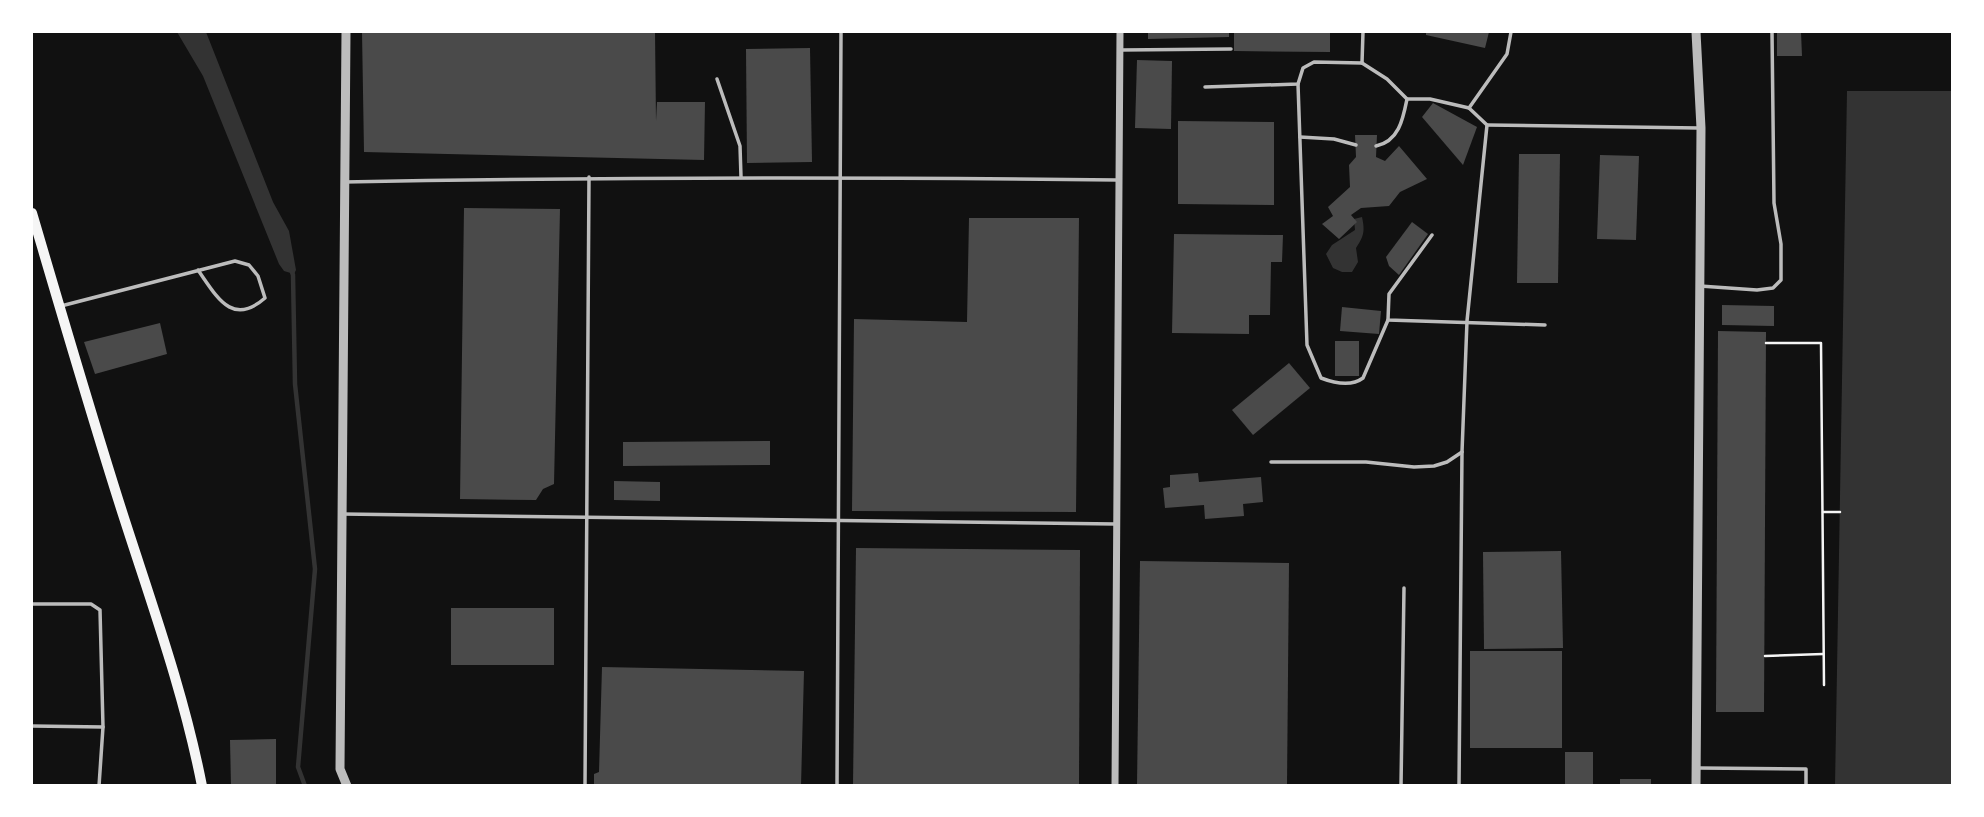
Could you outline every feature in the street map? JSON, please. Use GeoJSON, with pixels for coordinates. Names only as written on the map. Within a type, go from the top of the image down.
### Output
{"type":"FeatureCollection","features":[{"type":"Feature","properties":{"kind":"main road"},"geometry":{"type":"LineString","coordinates":[[32,213],[170,659],[202,786]]}},
{"type":"Feature","properties":{"kind":"street"},"geometry":{"type":"LineString","coordinates":[[346,32],[340,769],[347,786]]}},
{"type":"Feature","properties":{"kind":"street"},"geometry":{"type":"LineString","coordinates":[[1115,786],[1120,32]]}},
{"type":"Feature","properties":{"kind":"street"},"geometry":{"type":"LineString","coordinates":[[1696,32],[1701,128],[1696,786]]}},
{"type":"Feature","properties":{"kind":"lane"},"geometry":{"type":"LineString","coordinates":[[837,786],[841,32]]}},
{"type":"Feature","properties":{"kind":"lane"},"geometry":{"type":"LineString","coordinates":[[1362,63],[1363,32]]}},
{"type":"Feature","properties":{"kind":"lane"},"geometry":{"type":"LineString","coordinates":[[1469,108],[1507,54],[1511,32]]}},
{"type":"Feature","properties":{"kind":"lane"},"geometry":{"type":"LineString","coordinates":[[1699,286],[1757,290],[1773,288],[1781,280],[1781,244],[1774,203],[1772,32]]}},
{"type":"Feature","properties":{"kind":"lane"},"geometry":{"type":"LineString","coordinates":[[1120,50],[1231,49]]}},
{"type":"Feature","properties":{"kind":"lane"},"geometry":{"type":"LineString","coordinates":[[1432,235],[1389,294],[1388,320],[1363,378],[1353,383],[1332,383],[1321,377],[1307,345],[1298,84],[1303,68],[1314,62],[1362,63],[1387,79],[1407,99],[1430,99],[1469,108],[1487,125],[1701,128]]}},
{"type":"Feature","properties":{"kind":"lane"},"geometry":{"type":"LineString","coordinates":[[717,79],[740,146],[741,177]]}},
{"type":"Feature","properties":{"kind":"lane"},"geometry":{"type":"LineString","coordinates":[[1205,87],[1298,84]]}},
{"type":"Feature","properties":{"kind":"lane"},"geometry":{"type":"LineString","coordinates":[[1376,146],[1398,133],[1407,99]]}},
{"type":"Feature","properties":{"kind":"lane"},"geometry":{"type":"LineString","coordinates":[[1459,786],[1462,452],[1467,321],[1487,125]]}},
{"type":"Feature","properties":{"kind":"lane"},"geometry":{"type":"LineString","coordinates":[[1300,137],[1334,139],[1356,145]]}},
{"type":"Feature","properties":{"kind":"lane"},"geometry":{"type":"LineString","coordinates":[[343,183],[589,177],[839,176],[1119,180]]}},
{"type":"Feature","properties":{"kind":"lane"},"geometry":{"type":"LineString","coordinates":[[585,786],[589,177]]}},
{"type":"Feature","properties":{"kind":"lane"},"geometry":{"type":"LineString","coordinates":[[59,306],[198,271],[240,261],[249,265],[258,276],[265,298],[254,308],[244,312],[229,307],[198,271]]}},
{"type":"Feature","properties":{"kind":"lane"},"geometry":{"type":"LineString","coordinates":[[1388,320],[1545,325]]}},
{"type":"Feature","properties":{"kind":"lane"},"geometry":{"type":"LineString","coordinates":[[1272,462],[1366,462],[1424,466],[1447,462],[1462,452]]}},
{"type":"Feature","properties":{"kind":"lane"},"geometry":{"type":"LineString","coordinates":[[342,514],[1117,524]]}},
{"type":"Feature","properties":{"kind":"lane"},"geometry":{"type":"LineString","coordinates":[[1401,786],[1404,588]]}},
{"type":"Feature","properties":{"kind":"lane"},"geometry":{"type":"LineString","coordinates":[[32,604],[91,604],[100,610],[103,727],[99,786]]}},
{"type":"Feature","properties":{"kind":"lane"},"geometry":{"type":"LineString","coordinates":[[32,726],[103,727]]}},
{"type":"Feature","properties":{"kind":"lane"},"geometry":{"type":"LineString","coordinates":[[1696,768],[1806,769],[1805,786]]}},
{"type":"Feature","properties":{"kind":"path"},"geometry":{"type":"LineString","coordinates":[[1766,343],[1822,343],[1824,685]]}},
{"type":"Feature","properties":{"kind":"path"},"geometry":{"type":"LineString","coordinates":[[1822,512],[1840,512]]}},
{"type":"Feature","properties":{"kind":"path"},"geometry":{"type":"LineString","coordinates":[[1765,656],[1823,654]]}},
{"type":"Feature","properties":{"kind":"shaded area"},"geometry":{"type":"Polygon","coordinates":[[[177,32],[206,32],[273,202],[289,231],[296,270],[294,274],[284,271],[279,264],[203,76],[177,32]]]}},
{"type":"Feature","properties":{"kind":"shaded area"},"geometry":{"type":"Polygon","coordinates":[[[1847,91],[1952,91],[1952,785],[1835,786],[1847,91]]]}},
{"type":"Feature","properties":{"kind":"shaded area"},"geometry":{"type":"Polygon","coordinates":[[[1362,217],[1363,233],[1356,248],[1358,262],[1352,272],[1333,268],[1326,254],[1332,245],[1355,230],[1354,219],[1362,217]]]}},
{"type":"Feature","properties":{"kind":"building"},"geometry":{"type":"Polygon","coordinates":[[[362,32],[655,32],[656,121],[657,102],[705,102],[704,160],[364,152],[362,32]]]}},
{"type":"Feature","properties":{"kind":"building"},"geometry":{"type":"Polygon","coordinates":[[[1148,32],[1229,32],[1229,37],[1148,39],[1148,32]]]}},
{"type":"Feature","properties":{"kind":"building"},"geometry":{"type":"Polygon","coordinates":[[[1234,32],[1330,32],[1330,52],[1234,51],[1234,32]]]}},
{"type":"Feature","properties":{"kind":"building"},"geometry":{"type":"Polygon","coordinates":[[[1426,32],[1489,32],[1485,48],[1426,35],[1426,32]]]}},
{"type":"Feature","properties":{"kind":"building"},"geometry":{"type":"Polygon","coordinates":[[[1777,32],[1801,32],[1802,56],[1777,56],[1777,32]]]}},
{"type":"Feature","properties":{"kind":"building"},"geometry":{"type":"Polygon","coordinates":[[[810,48],[812,162],[747,163],[746,49],[810,48]]]}},
{"type":"Feature","properties":{"kind":"building"},"geometry":{"type":"Polygon","coordinates":[[[1137,60],[1172,61],[1171,129],[1135,128],[1137,60]]]}},
{"type":"Feature","properties":{"kind":"building"},"geometry":{"type":"Polygon","coordinates":[[[1433,103],[1477,127],[1463,165],[1422,117],[1433,103]]]}},
{"type":"Feature","properties":{"kind":"building"},"geometry":{"type":"Polygon","coordinates":[[[1178,121],[1274,122],[1274,205],[1178,204],[1178,121]]]}},
{"type":"Feature","properties":{"kind":"building"},"geometry":{"type":"Polygon","coordinates":[[[1355,135],[1377,135],[1376,157],[1385,161],[1399,146],[1427,179],[1400,192],[1389,206],[1361,208],[1351,215],[1357,222],[1339,239],[1322,224],[1333,216],[1328,207],[1350,187],[1349,165],[1356,157],[1355,135]]]}},
{"type":"Feature","properties":{"kind":"building"},"geometry":{"type":"Polygon","coordinates":[[[1519,154],[1560,154],[1558,283],[1517,283],[1519,154]]]}},
{"type":"Feature","properties":{"kind":"building"},"geometry":{"type":"Polygon","coordinates":[[[1600,155],[1639,156],[1636,240],[1597,239],[1600,155]]]}},
{"type":"Feature","properties":{"kind":"building"},"geometry":{"type":"Polygon","coordinates":[[[464,208],[560,209],[554,484],[543,489],[536,500],[460,499],[464,208]]]}},
{"type":"Feature","properties":{"kind":"building"},"geometry":{"type":"Polygon","coordinates":[[[969,218],[1079,218],[1076,512],[852,511],[854,319],[967,322],[969,218]]]}},
{"type":"Feature","properties":{"kind":"building"},"geometry":{"type":"Polygon","coordinates":[[[1412,222],[1428,234],[1399,275],[1389,266],[1386,257],[1412,222]]]}},
{"type":"Feature","properties":{"kind":"building"},"geometry":{"type":"Polygon","coordinates":[[[1174,234],[1283,235],[1282,262],[1271,262],[1270,315],[1249,315],[1249,334],[1172,333],[1174,234]]]}},
{"type":"Feature","properties":{"kind":"building"},"geometry":{"type":"Polygon","coordinates":[[[1722,305],[1774,306],[1774,326],[1722,325],[1722,305]]]}},
{"type":"Feature","properties":{"kind":"building"},"geometry":{"type":"Polygon","coordinates":[[[1342,307],[1381,311],[1379,334],[1340,331],[1342,307]]]}},
{"type":"Feature","properties":{"kind":"building"},"geometry":{"type":"Polygon","coordinates":[[[160,323],[167,354],[95,374],[84,342],[160,323]]]}},
{"type":"Feature","properties":{"kind":"building"},"geometry":{"type":"Polygon","coordinates":[[[1718,331],[1766,332],[1764,712],[1716,712],[1718,331]]]}},
{"type":"Feature","properties":{"kind":"building"},"geometry":{"type":"Polygon","coordinates":[[[1335,341],[1359,341],[1359,376],[1335,376],[1335,341]]]}},
{"type":"Feature","properties":{"kind":"building"},"geometry":{"type":"Polygon","coordinates":[[[1289,363],[1310,388],[1253,435],[1232,410],[1289,363]]]}},
{"type":"Feature","properties":{"kind":"building"},"geometry":{"type":"Polygon","coordinates":[[[770,441],[770,465],[623,466],[623,442],[770,441]]]}},
{"type":"Feature","properties":{"kind":"building"},"geometry":{"type":"Polygon","coordinates":[[[1198,473],[1199,482],[1261,477],[1263,502],[1243,504],[1244,516],[1205,519],[1204,505],[1165,508],[1163,488],[1170,487],[1170,475],[1198,473]]]}},
{"type":"Feature","properties":{"kind":"building"},"geometry":{"type":"Polygon","coordinates":[[[614,481],[660,482],[660,501],[614,500],[614,481]]]}},
{"type":"Feature","properties":{"kind":"building"},"geometry":{"type":"Polygon","coordinates":[[[856,548],[1080,550],[1079,786],[853,786],[856,548]]]}},
{"type":"Feature","properties":{"kind":"building"},"geometry":{"type":"Polygon","coordinates":[[[1561,551],[1563,648],[1484,649],[1483,552],[1561,551]]]}},
{"type":"Feature","properties":{"kind":"building"},"geometry":{"type":"Polygon","coordinates":[[[1140,561],[1289,563],[1287,786],[1137,786],[1140,561]]]}},
{"type":"Feature","properties":{"kind":"building"},"geometry":{"type":"Polygon","coordinates":[[[451,608],[554,608],[554,665],[451,665],[451,608]]]}},
{"type":"Feature","properties":{"kind":"building"},"geometry":{"type":"Polygon","coordinates":[[[1470,651],[1562,651],[1562,748],[1470,748],[1470,651]]]}},
{"type":"Feature","properties":{"kind":"building"},"geometry":{"type":"Polygon","coordinates":[[[602,667],[804,671],[801,786],[594,786],[594,774],[599,772],[602,667]]]}},
{"type":"Feature","properties":{"kind":"building"},"geometry":{"type":"Polygon","coordinates":[[[276,739],[276,786],[231,786],[230,740],[276,739]]]}},
{"type":"Feature","properties":{"kind":"building"},"geometry":{"type":"Polygon","coordinates":[[[1565,752],[1593,752],[1593,786],[1565,786],[1565,752]]]}},
{"type":"Feature","properties":{"kind":"building"},"geometry":{"type":"Polygon","coordinates":[[[1620,779],[1651,779],[1651,786],[1620,786],[1620,779]]]}},
{"type":"Feature","properties":{"kind":"waterway"},"geometry":{"type":"LineString","coordinates":[[291,269],[295,384],[315,569],[298,767],[305,786]]}}]}
